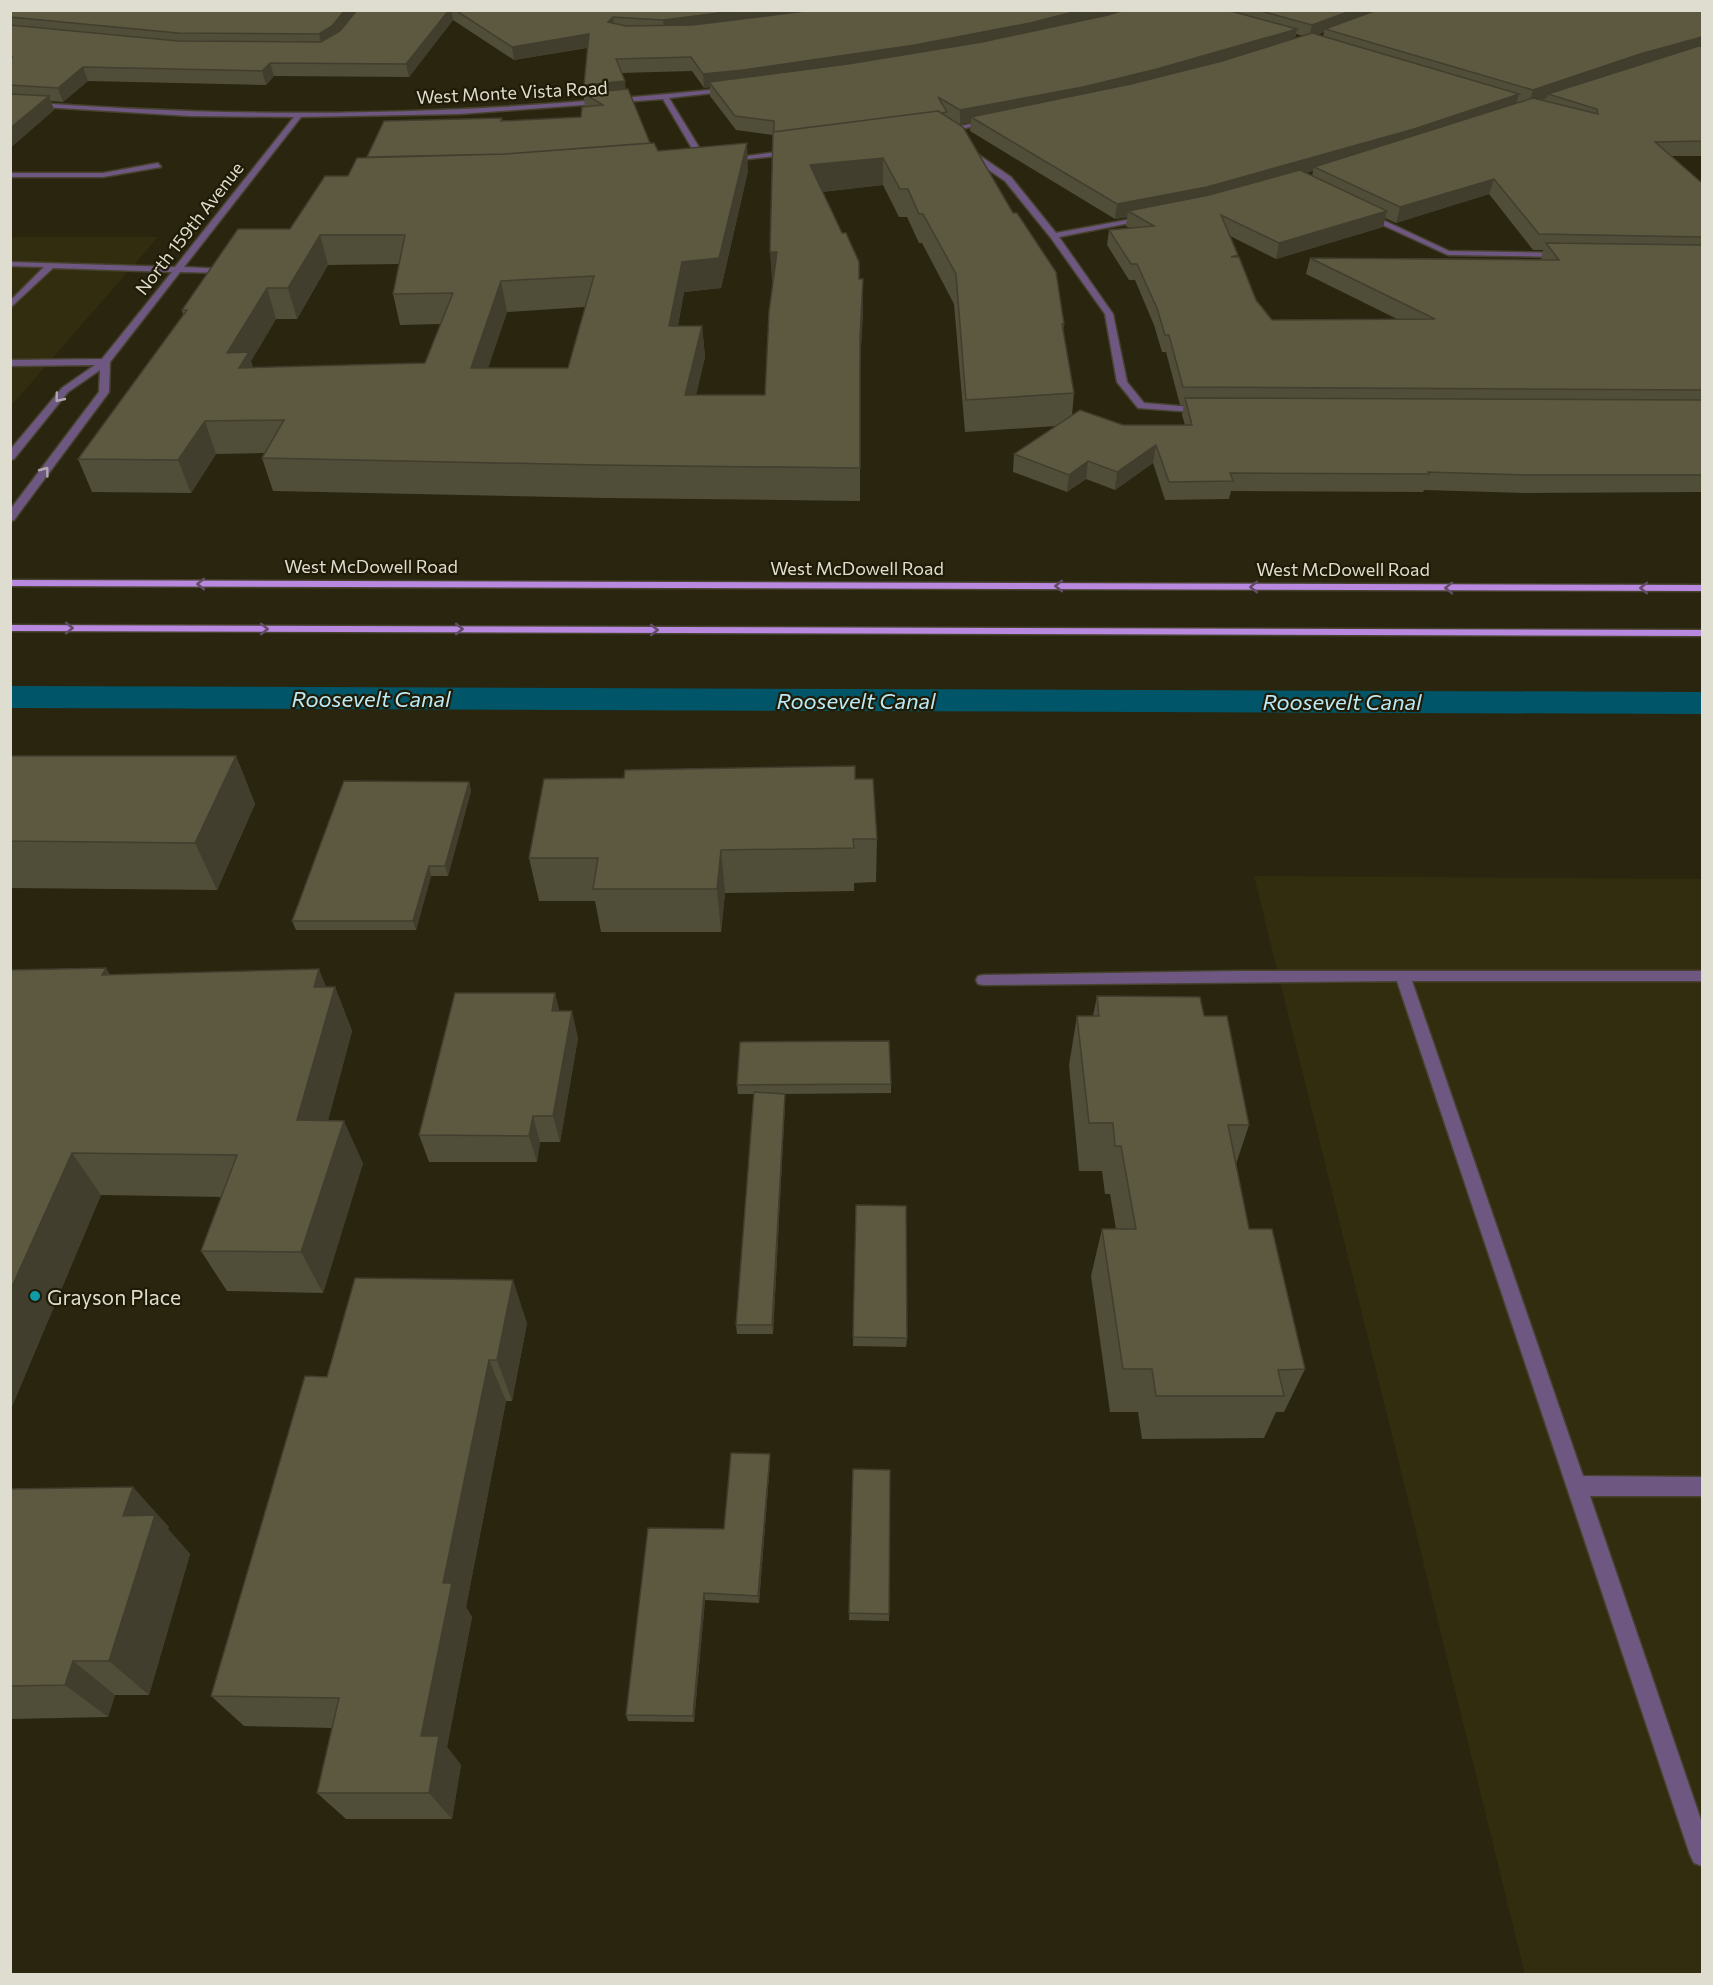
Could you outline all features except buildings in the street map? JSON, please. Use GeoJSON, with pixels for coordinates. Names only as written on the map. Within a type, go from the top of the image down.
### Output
{"type":"FeatureCollection","features":[{"type":"Feature","properties":{"kind":"main road","name":"West McDowell Road"},"geometry":{"type":"LineString","coordinates":[[10,583],[1702,588]]}},
{"type":"Feature","properties":{"kind":"main road"},"geometry":{"type":"LineString","coordinates":[[10,628],[1702,633]]}},
{"type":"Feature","properties":{"kind":"street","name":"West Monte Vista Road"},"geometry":{"type":"LineString","coordinates":[[10,103],[126,111],[299,115],[476,111],[665,97],[742,88]]}},
{"type":"Feature","properties":{"kind":"street"},"geometry":{"type":"LineString","coordinates":[[665,97],[704,162]]}},
{"type":"Feature","properties":{"kind":"street","name":"North 159th Avenue"},"geometry":{"type":"LineString","coordinates":[[10,457],[65,390],[105,362],[299,115]]}},
{"type":"Feature","properties":{"kind":"street"},"geometry":{"type":"LineString","coordinates":[[946,137],[938,131],[1000,120]]}},
{"type":"Feature","properties":{"kind":"street"},"geometry":{"type":"LineString","coordinates":[[955,143],[1008,179],[1054,236],[1109,314],[1122,382],[1140,406],[1213,411]]}},
{"type":"Feature","properties":{"kind":"street"},"geometry":{"type":"LineString","coordinates":[[693,163],[798,151]]}},
{"type":"Feature","properties":{"kind":"street"},"geometry":{"type":"LineString","coordinates":[[10,175],[103,175],[158,165]]}},
{"type":"Feature","properties":{"kind":"street"},"geometry":{"type":"LineString","coordinates":[[1362,212],[1448,253],[1575,255]]}},
{"type":"Feature","properties":{"kind":"street"},"geometry":{"type":"LineString","coordinates":[[1054,236],[1159,215]]}},
{"type":"Feature","properties":{"kind":"street"},"geometry":{"type":"LineString","coordinates":[[10,264],[224,271]]}},
{"type":"Feature","properties":{"kind":"street"},"geometry":{"type":"LineString","coordinates":[[10,306],[51,265]]}},
{"type":"Feature","properties":{"kind":"street"},"geometry":{"type":"LineString","coordinates":[[10,363],[105,362],[104,392],[10,518]]}},
{"type":"Feature","properties":{"kind":"street"},"geometry":{"type":"LineString","coordinates":[[1403,976],[1702,1855]]}},
{"type":"Feature","properties":{"kind":"street"},"geometry":{"type":"LineString","coordinates":[[983,980],[1702,976]]}},
{"type":"Feature","properties":{"kind":"street"},"geometry":{"type":"LineString","coordinates":[[1576,1486],[1702,1486]]}},
{"type":"Feature","properties":{"kind":"shaded area"},"geometry":{"type":"Polygon","coordinates":[[[11,237],[158,237],[11,406],[11,237]]]}},
{"type":"Feature","properties":{"kind":"shaded area"},"geometry":{"type":"Polygon","coordinates":[[[1254,876],[1702,879],[1702,1974],[1525,1974],[1254,876]]]}},
{"type":"Feature","properties":{"kind":"waterway","name":"Roosevelt Canal"},"geometry":{"type":"LineString","coordinates":[[10,697],[1702,703]]}},
{"type":"Feature","properties":{"kind":"place","name":"Grayson Place"},"geometry":{"type":"Point","coordinates":[35,1296]}}]}
